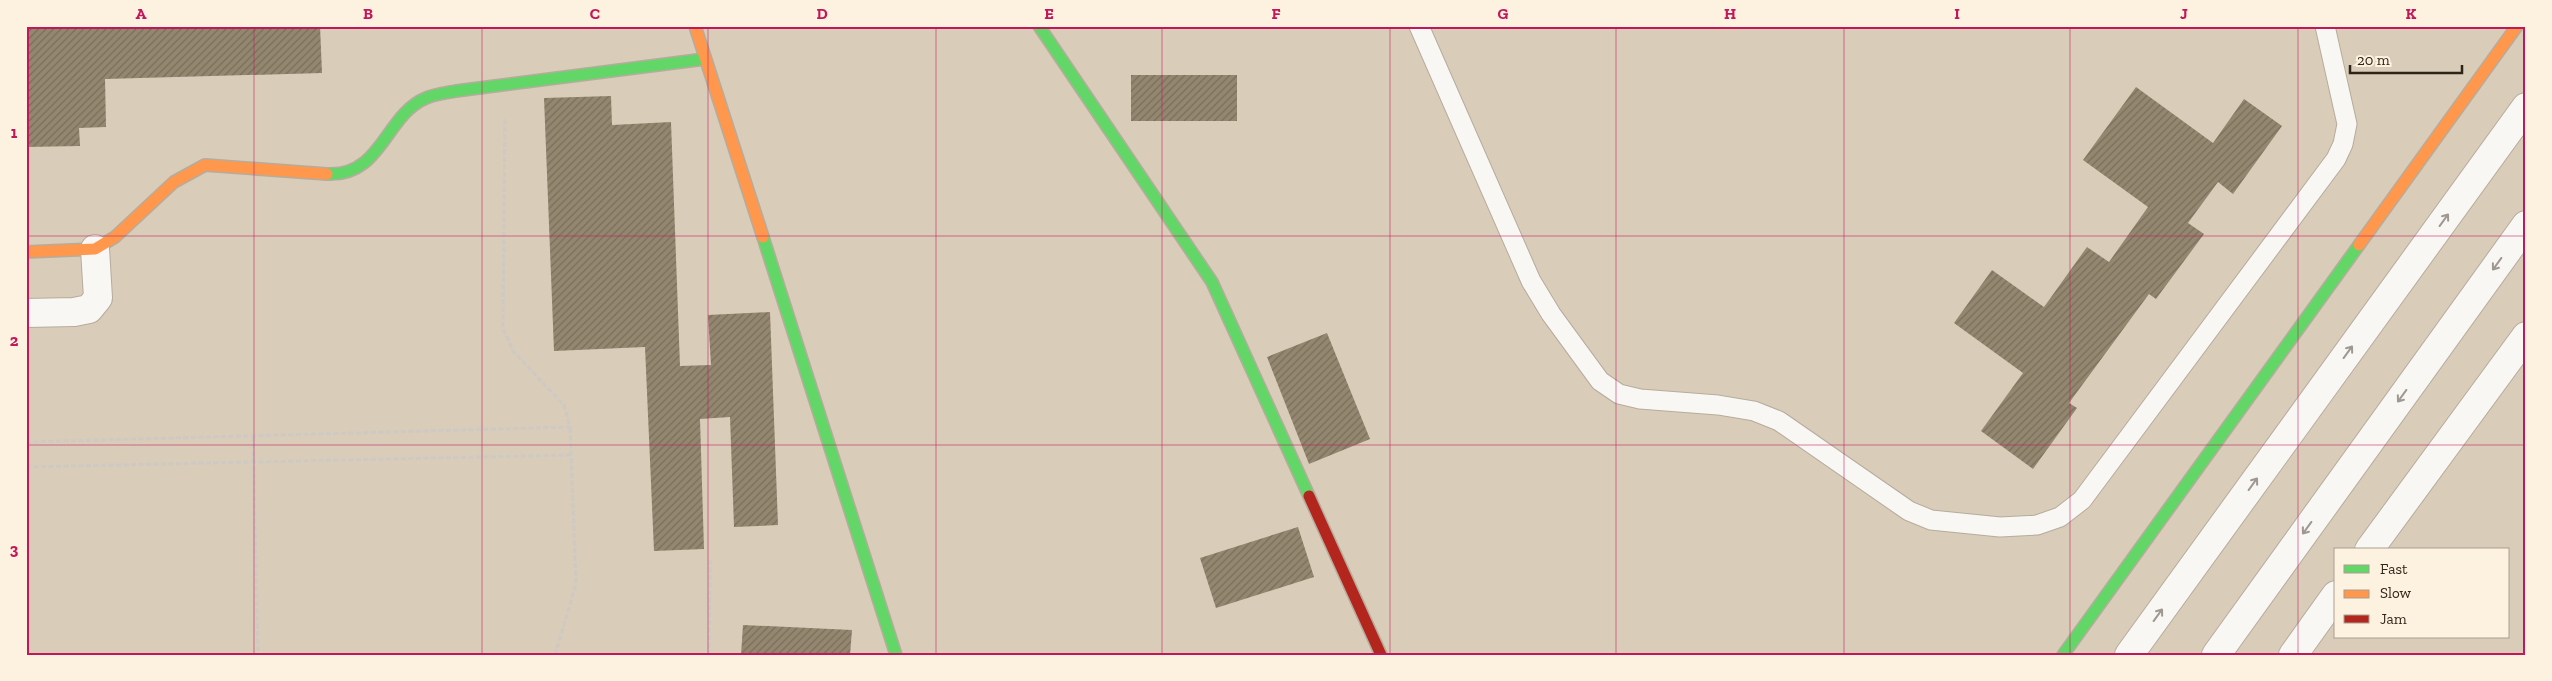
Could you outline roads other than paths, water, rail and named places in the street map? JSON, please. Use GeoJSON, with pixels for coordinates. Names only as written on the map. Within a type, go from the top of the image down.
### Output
{"type":"FeatureCollection","features":[{"type":"Feature","properties":{"kind":"street"},"geometry":{"type":"LineString","coordinates":[[695,26],[896,655]]}},
{"type":"Feature","properties":{"kind":"street"},"geometry":{"type":"LineString","coordinates":[[1039,26],[1212,282],[1381,655]]}},
{"type":"Feature","properties":{"kind":"street"},"geometry":{"type":"LineString","coordinates":[[2063,655],[2517,26]]}},
{"type":"Feature","properties":{"kind":"street"},"geometry":{"type":"LineString","coordinates":[[26,252],[95,249],[115,237],[174,182],[204,165],[334,174],[353,171],[372,156],[405,114],[426,98],[456,91],[705,59]]}},
{"type":"Feature","properties":{"kind":"street"},"geometry":{"type":"LineString","coordinates":[[2129,655],[2526,107]]}},
{"type":"Feature","properties":{"kind":"street"},"geometry":{"type":"LineString","coordinates":[[2216,655],[2526,225]]}},
{"type":"Feature","properties":{"kind":"street"},"geometry":{"type":"LineString","coordinates":[[26,313],[90,309],[98,298],[95,249]]}},
{"type":"Feature","properties":{"kind":"street"},"geometry":{"type":"LineString","coordinates":[[2370,548],[2526,336]]}},
{"type":"Feature","properties":{"kind":"street"},"geometry":{"type":"LineString","coordinates":[[2293,655],[2334,598]]}},
{"type":"Feature","properties":{"kind":"lane"},"geometry":{"type":"LineString","coordinates":[[1420,26],[1531,281],[1551,314],[1600,381],[1619,394],[1640,399],[1718,405],[1754,411],[1779,421],[1909,512],[1931,520],[2000,527],[2037,525],[2060,517],[2082,500],[2336,159],[2343,144],[2347,124],[2325,26]]}}]}
